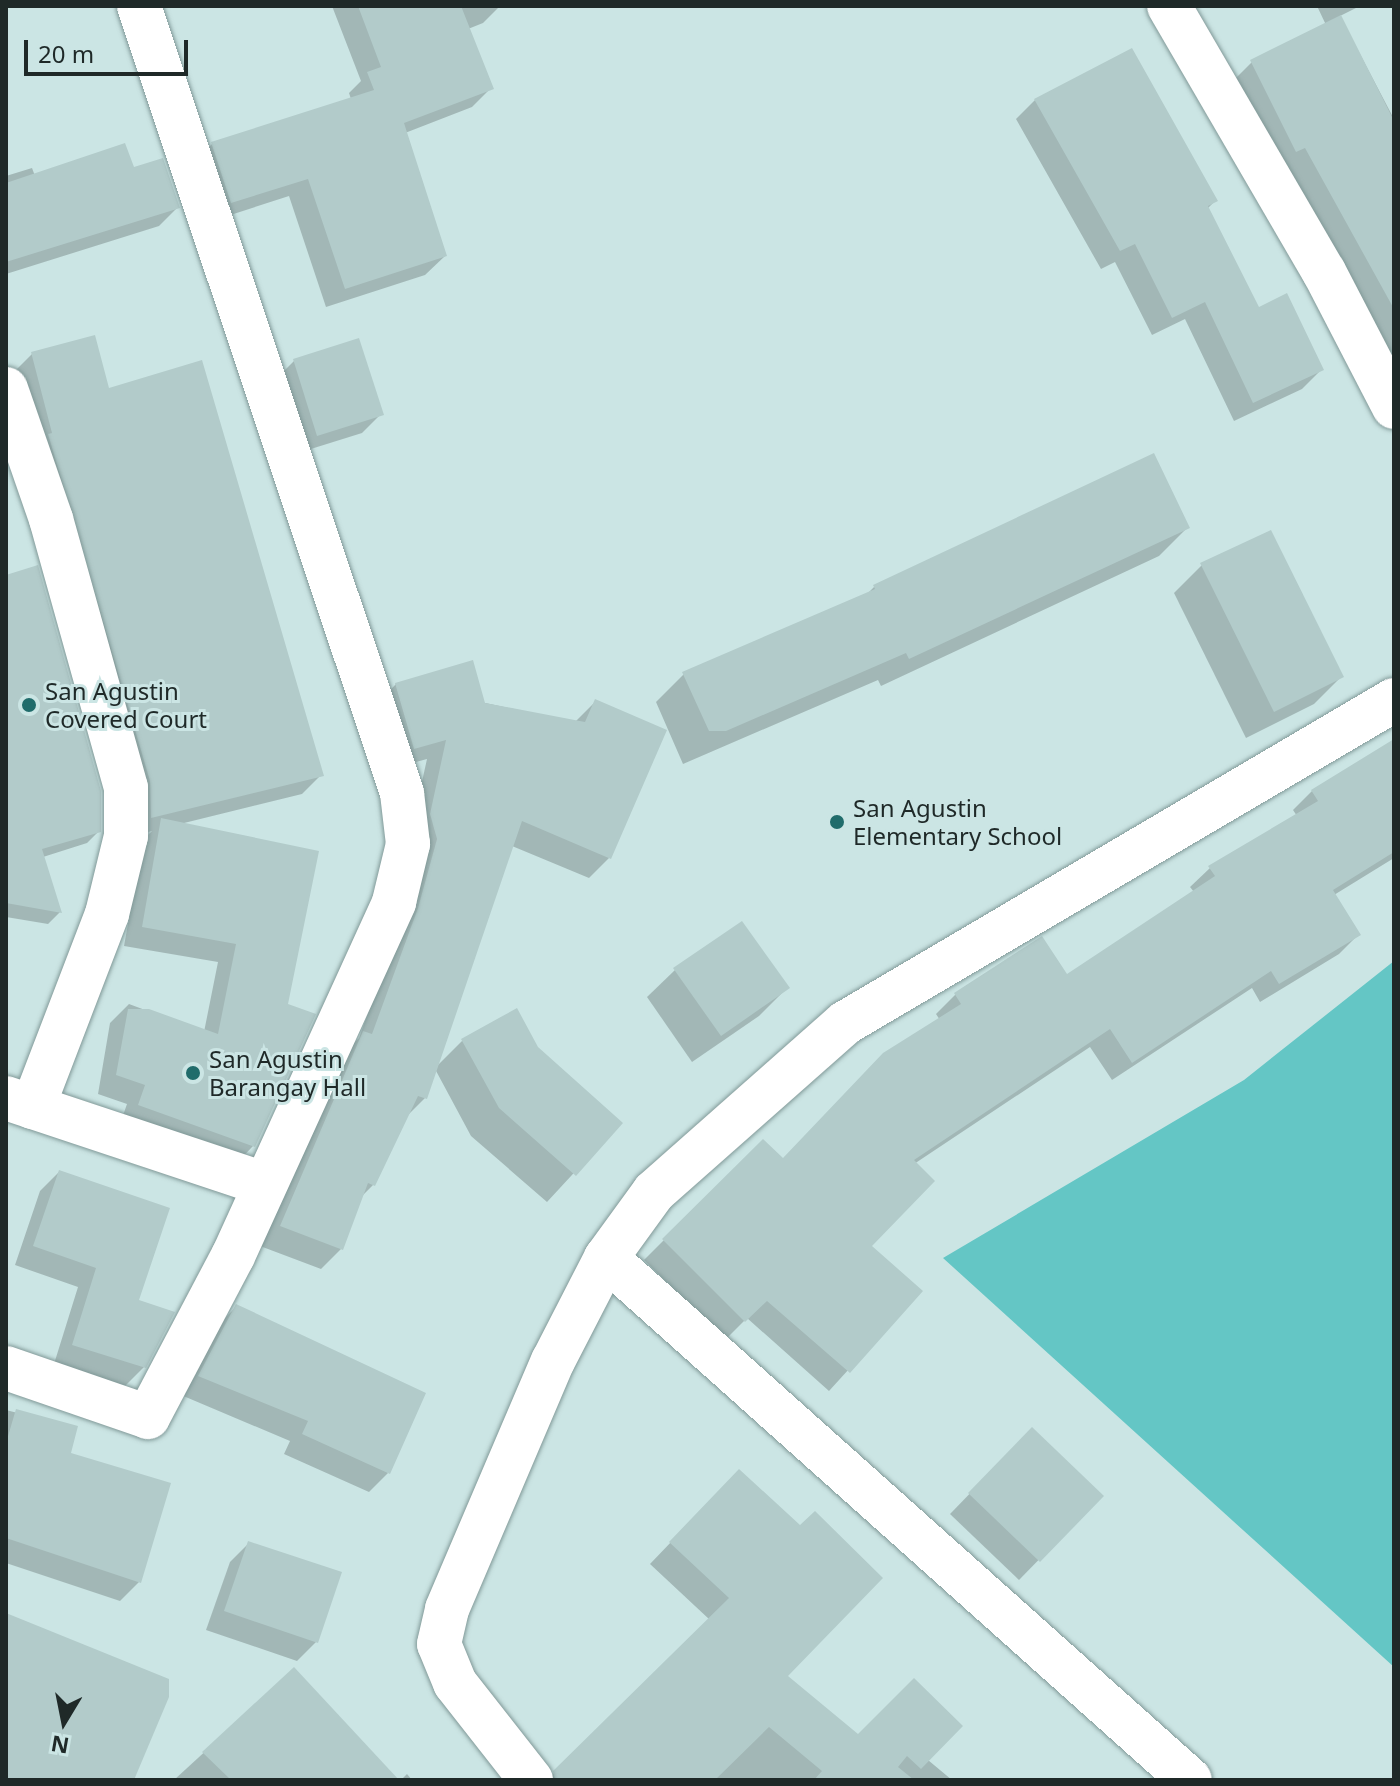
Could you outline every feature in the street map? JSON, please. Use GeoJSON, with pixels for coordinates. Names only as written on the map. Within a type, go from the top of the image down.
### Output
{"type":"FeatureCollection","features":[{"type":"Feature","properties":{"kind":"street"},"geometry":{"type":"LineString","coordinates":[[6,1368],[148,1417],[233,1256],[394,902],[408,844],[402,793],[139,6]]}},
{"type":"Feature","properties":{"kind":"street"},"geometry":{"type":"LineString","coordinates":[[1169,6],[1324,272],[1394,407]]}},
{"type":"Feature","properties":{"kind":"street"},"geometry":{"type":"LineString","coordinates":[[6,389],[56,534],[126,788],[126,836],[107,914],[20,1103],[264,1184]]}},
{"type":"Feature","properties":{"kind":"street"},"geometry":{"type":"LineString","coordinates":[[531,1780],[455,1683],[439,1644],[447,1609],[515,1448],[606,1258],[654,1192],[845,1023],[1394,700]]}},
{"type":"Feature","properties":{"kind":"street"},"geometry":{"type":"LineString","coordinates":[[606,1258],[1190,1780]]}},
{"type":"Feature","properties":{"kind":"shaded area"},"geometry":{"type":"Polygon","coordinates":[[[1394,961],[1394,1667],[943,1258],[1244,1080],[1394,961]]]}},
{"type":"Feature","properties":{"kind":"building"},"geometry":{"type":"Polygon","coordinates":[[[358,6],[461,6],[494,89],[404,123],[447,256],[345,289],[308,179],[231,203],[211,142],[374,90],[367,72],[381,67],[358,6]]]}},
{"type":"Feature","properties":{"kind":"building"},"geometry":{"type":"Polygon","coordinates":[[[1341,15],[1394,121],[1394,309],[1305,148],[1296,152],[1250,60],[1341,15]]]}},
{"type":"Feature","properties":{"kind":"building"},"geometry":{"type":"Polygon","coordinates":[[[1132,48],[1218,201],[1208,206],[1259,307],[1287,293],[1324,370],[1253,403],[1205,302],[1172,318],[1135,244],[1120,251],[1034,99],[1132,48]]]}},
{"type":"Feature","properties":{"kind":"building"},"geometry":{"type":"Polygon","coordinates":[[[125,143],[134,167],[163,158],[180,208],[6,262],[6,183],[125,143]]]}},
{"type":"Feature","properties":{"kind":"building"},"geometry":{"type":"Polygon","coordinates":[[[95,335],[109,388],[202,360],[324,776],[151,818],[150,781],[48,434],[52,433],[31,352],[95,335]]]}},
{"type":"Feature","properties":{"kind":"building"},"geometry":{"type":"Polygon","coordinates":[[[359,338],[384,415],[317,436],[293,359],[359,338]]]}},
{"type":"Feature","properties":{"kind":"building"},"geometry":{"type":"Polygon","coordinates":[[[1154,453],[1190,528],[909,659],[906,653],[726,731],[709,731],[682,672],[875,589],[873,585],[1154,453]]]}},
{"type":"Feature","properties":{"kind":"building"},"geometry":{"type":"Polygon","coordinates":[[[1271,530],[1344,677],[1274,712],[1200,563],[1271,530]]]}},
{"type":"Feature","properties":{"kind":"building","name":"San Agustin Covered Court"},"geometry":{"type":"Polygon","coordinates":[[[38,565],[101,791],[101,832],[42,849],[62,913],[6,903],[6,575],[38,565]]]}},
{"type":"Feature","properties":{"kind":"building"},"geometry":{"type":"Polygon","coordinates":[[[473,660],[485,703],[585,722],[595,699],[667,730],[611,859],[522,821],[427,1099],[418,1096],[375,1186],[368,1183],[343,1250],[280,1226],[363,1031],[372,1034],[418,908],[437,839],[430,814],[446,740],[414,749],[395,683],[473,660]]]}},
{"type":"Feature","properties":{"kind":"building"},"geometry":{"type":"Polygon","coordinates":[[[1394,739],[1394,852],[1333,890],[1361,935],[1279,984],[1271,971],[1132,1063],[1110,1029],[914,1160],[935,1181],[872,1246],[923,1291],[850,1373],[767,1301],[745,1322],[662,1239],[763,1139],[783,1158],[883,1053],[961,1004],[954,993],[1042,936],[1067,974],[1215,876],[1208,866],[1318,801],[1311,790],[1394,739]]]}},
{"type":"Feature","properties":{"kind":"building"},"geometry":{"type":"Polygon","coordinates":[[[161,818],[319,851],[288,1004],[316,1014],[255,1147],[138,1105],[145,1085],[116,1075],[128,1009],[149,1009],[218,1034],[236,944],[142,927],[161,818]]]}},
{"type":"Feature","properties":{"kind":"building"},"geometry":{"type":"Polygon","coordinates":[[[742,921],[790,988],[721,1036],[673,968],[742,921]]]}},
{"type":"Feature","properties":{"kind":"building"},"geometry":{"type":"Polygon","coordinates":[[[517,1008],[538,1047],[623,1123],[576,1176],[499,1108],[461,1039],[517,1008]]]}},
{"type":"Feature","properties":{"kind":"building"},"geometry":{"type":"Polygon","coordinates":[[[59,1170],[170,1208],[139,1300],[175,1312],[146,1368],[72,1345],[96,1268],[33,1246],[59,1170]]]}},
{"type":"Feature","properties":{"kind":"building"},"geometry":{"type":"Polygon","coordinates":[[[236,1304],[426,1393],[390,1474],[302,1434],[308,1421],[198,1376],[236,1304]]]}},
{"type":"Feature","properties":{"kind":"building"},"geometry":{"type":"Polygon","coordinates":[[[16,1409],[78,1426],[71,1453],[171,1483],[141,1583],[6,1538],[6,1443],[16,1409]]]}},
{"type":"Feature","properties":{"kind":"building"},"geometry":{"type":"Polygon","coordinates":[[[1032,1427],[1104,1496],[1040,1562],[968,1493],[1032,1427]]]}},
{"type":"Feature","properties":{"kind":"building"},"geometry":{"type":"Polygon","coordinates":[[[739,1469],[800,1525],[815,1511],[883,1578],[788,1676],[858,1734],[914,1678],[963,1726],[921,1769],[907,1756],[898,1767],[914,1780],[814,1780],[822,1771],[769,1727],[715,1780],[555,1780],[553,1771],[729,1598],[669,1542],[739,1469]]]}},
{"type":"Feature","properties":{"kind":"building"},"geometry":{"type":"Polygon","coordinates":[[[248,1541],[342,1572],[318,1643],[224,1611],[248,1541]]]}},
{"type":"Feature","properties":{"kind":"building"},"geometry":{"type":"Polygon","coordinates":[[[6,1613],[169,1679],[169,1697],[134,1780],[6,1780],[6,1613]]]}},
{"type":"Feature","properties":{"kind":"building"},"geometry":{"type":"Polygon","coordinates":[[[294,1667],[399,1780],[231,1780],[202,1752],[294,1667]]]}},
{"type":"Feature","properties":{"kind":"place","name":"San Agustin Covered Court"},"geometry":{"type":"Point","coordinates":[29,705]}},
{"type":"Feature","properties":{"kind":"place","name":"San Agustin Elementary School"},"geometry":{"type":"Point","coordinates":[837,822]}},
{"type":"Feature","properties":{"kind":"place","name":"San Agustin Barangay Hall"},"geometry":{"type":"Point","coordinates":[193,1073]}}]}
